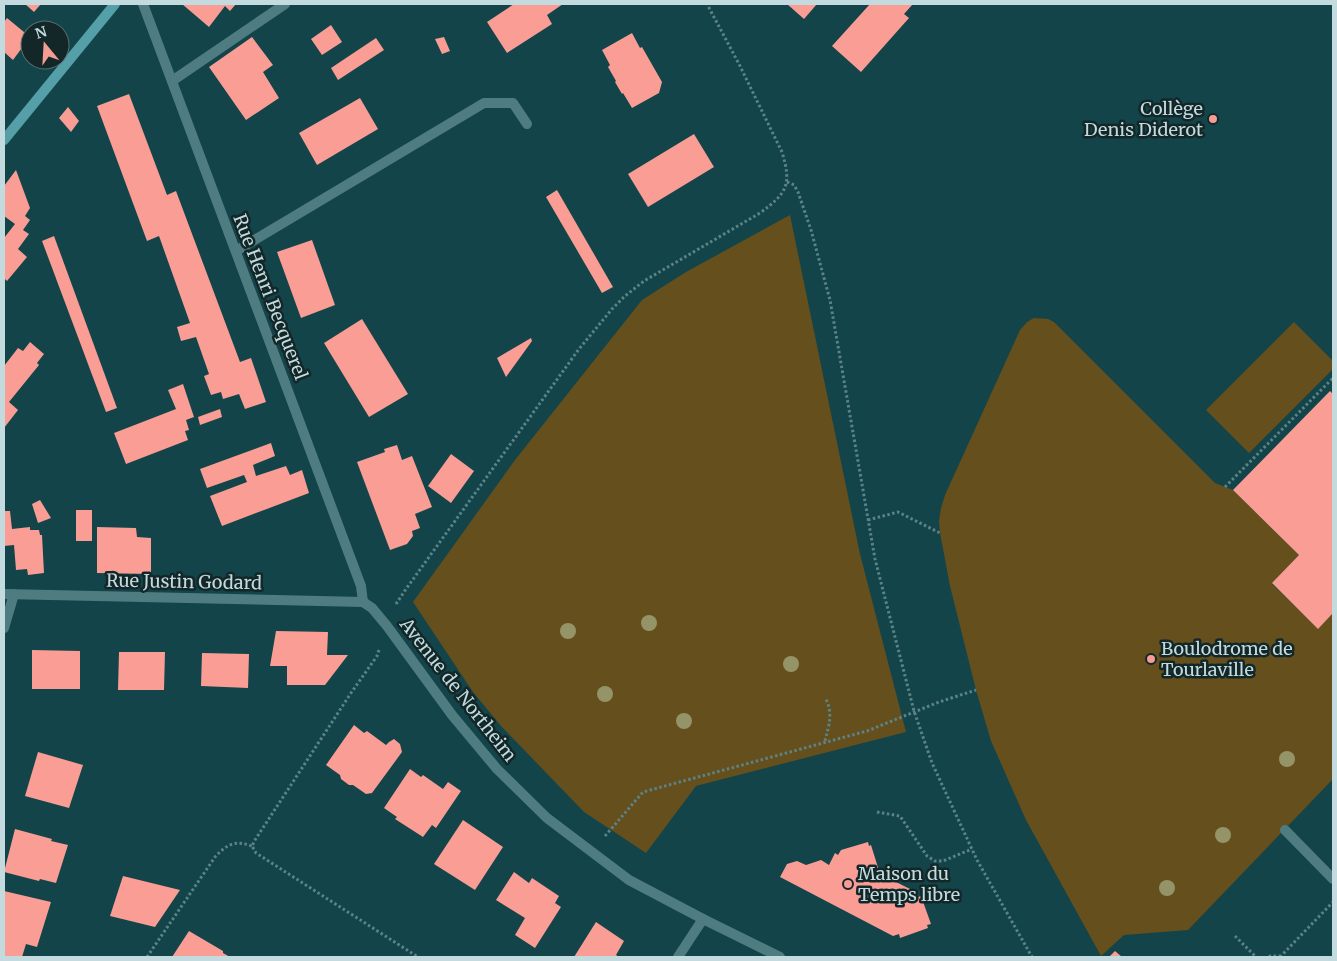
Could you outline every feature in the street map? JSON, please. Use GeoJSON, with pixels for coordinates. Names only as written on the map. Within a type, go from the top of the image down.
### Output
{"type":"FeatureCollection","features":[{"type":"Feature","properties":{"kind":"main road"},"geometry":{"type":"LineString","coordinates":[[4,140],[115,4]]}},
{"type":"Feature","properties":{"kind":"street","name":"Rue Henri Becquerel"},"geometry":{"type":"LineString","coordinates":[[143,4],[361,586],[363,602]]}},
{"type":"Feature","properties":{"kind":"street"},"geometry":{"type":"LineString","coordinates":[[172,81],[286,4]]}},
{"type":"Feature","properties":{"kind":"street"},"geometry":{"type":"LineString","coordinates":[[236,251],[484,103],[513,103],[527,124]]}},
{"type":"Feature","properties":{"kind":"street"},"geometry":{"type":"LineString","coordinates":[[4,628],[9,594]]}},
{"type":"Feature","properties":{"kind":"street","name":"Rue Justin Godard"},"geometry":{"type":"LineString","coordinates":[[9,594],[363,602]]}},
{"type":"Feature","properties":{"kind":"street","name":"Avenue de Northeim"},"geometry":{"type":"LineString","coordinates":[[363,602],[372,608],[387,626],[452,715],[497,769],[548,818],[629,880],[780,957]]}},
{"type":"Feature","properties":{"kind":"street"},"geometry":{"type":"LineString","coordinates":[[1285,830],[1333,879]]}},
{"type":"Feature","properties":{"kind":"street"},"geometry":{"type":"LineString","coordinates":[[678,957],[703,919]]}},
{"type":"Feature","properties":{"kind":"path"},"geometry":{"type":"LineString","coordinates":[[392,610],[579,349],[612,309],[644,281],[760,212],[782,193],[787,182],[787,171],[782,152],[739,64],[706,4]]}},
{"type":"Feature","properties":{"kind":"path"},"geometry":{"type":"LineString","coordinates":[[787,182],[794,185],[798,192],[811,230],[830,300],[875,559],[914,712],[932,763],[977,860],[1032,957]]}},
{"type":"Feature","properties":{"kind":"path"},"geometry":{"type":"LineString","coordinates":[[1225,487],[1333,380]]}},
{"type":"Feature","properties":{"kind":"path"},"geometry":{"type":"LineString","coordinates":[[868,520],[898,512],[940,533]]}},
{"type":"Feature","properties":{"kind":"path"},"geometry":{"type":"LineString","coordinates":[[252,846],[345,701],[377,656],[379,649]]}},
{"type":"Feature","properties":{"kind":"path"},"geometry":{"type":"LineString","coordinates":[[591,852],[643,792],[867,731],[976,690]]}},
{"type":"Feature","properties":{"kind":"path"},"geometry":{"type":"LineString","coordinates":[[824,742],[830,724],[831,708],[826,699]]}},
{"type":"Feature","properties":{"kind":"path"},"geometry":{"type":"LineString","coordinates":[[877,812],[900,816],[927,856],[935,861],[943,861],[972,849]]}},
{"type":"Feature","properties":{"kind":"path"},"geometry":{"type":"LineString","coordinates":[[147,957],[215,858],[224,848],[233,844],[243,843],[252,846],[256,853],[418,957]]}},
{"type":"Feature","properties":{"kind":"path"},"geometry":{"type":"LineString","coordinates":[[1269,957],[1280,956],[1333,902]]}},
{"type":"Feature","properties":{"kind":"path"},"geometry":{"type":"LineString","coordinates":[[1235,936],[1256,957]]}},
{"type":"Feature","properties":{"kind":"shaded area"},"geometry":{"type":"Polygon","coordinates":[[[790,215],[860,554],[906,732],[696,786],[646,853],[584,812],[501,726],[473,692],[413,602],[515,460],[642,300],[686,272],[790,215]]]}},
{"type":"Feature","properties":{"kind":"shaded area","name":"Boulodrome de Tourlaville"},"geometry":{"type":"Polygon","coordinates":[[[1034,318],[1048,319],[1054,322],[1215,483],[1233,490],[1299,555],[1272,584],[1318,628],[1333,613],[1333,779],[1188,930],[1124,935],[1101,956],[1026,820],[991,741],[950,586],[940,533],[939,521],[945,495],[1020,330],[1027,322],[1034,318]]]}},
{"type":"Feature","properties":{"kind":"shaded area"},"geometry":{"type":"Polygon","coordinates":[[[1294,322],[1333,361],[1333,369],[1249,453],[1206,410],[1294,322]]]}},
{"type":"Feature","properties":{"kind":"building"},"geometry":{"type":"Polygon","coordinates":[[[25,4],[41,4],[34,12],[25,4]]]}},
{"type":"Feature","properties":{"kind":"building"},"geometry":{"type":"Polygon","coordinates":[[[182,4],[236,4],[230,11],[225,6],[209,27],[182,4]]]}},
{"type":"Feature","properties":{"kind":"building"},"geometry":{"type":"Polygon","coordinates":[[[514,4],[563,4],[547,15],[552,24],[507,53],[487,22],[514,4]]]}},
{"type":"Feature","properties":{"kind":"building"},"geometry":{"type":"Polygon","coordinates":[[[787,4],[817,4],[804,19],[787,4]]]}},
{"type":"Feature","properties":{"kind":"building"},"geometry":{"type":"Polygon","coordinates":[[[870,4],[913,4],[904,14],[909,18],[861,72],[832,46],[870,4]]]}},
{"type":"Feature","properties":{"kind":"building"},"geometry":{"type":"Polygon","coordinates":[[[7,18],[20,29],[20,51],[13,60],[4,52],[4,22],[7,18]]]}},
{"type":"Feature","properties":{"kind":"building"},"geometry":{"type":"Polygon","coordinates":[[[331,25],[342,42],[322,55],[311,39],[331,25]]]}},
{"type":"Feature","properties":{"kind":"building"},"geometry":{"type":"Polygon","coordinates":[[[632,33],[662,82],[659,93],[632,108],[615,82],[608,67],[610,65],[602,50],[632,33]]]}},
{"type":"Feature","properties":{"kind":"building"},"geometry":{"type":"Polygon","coordinates":[[[252,37],[273,65],[263,72],[279,98],[246,120],[209,67],[252,37]]]}},
{"type":"Feature","properties":{"kind":"building"},"geometry":{"type":"Polygon","coordinates":[[[444,37],[450,51],[442,54],[435,39],[444,37]]]}},
{"type":"Feature","properties":{"kind":"building"},"geometry":{"type":"Polygon","coordinates":[[[376,38],[384,50],[338,80],[331,68],[376,38]]]}},
{"type":"Feature","properties":{"kind":"building"},"geometry":{"type":"Polygon","coordinates":[[[129,94],[167,195],[176,191],[240,362],[251,358],[266,402],[245,409],[239,394],[223,399],[221,392],[211,395],[204,376],[209,374],[196,337],[181,341],[177,327],[190,323],[159,236],[147,241],[97,106],[129,94]]]}},
{"type":"Feature","properties":{"kind":"building"},"geometry":{"type":"Polygon","coordinates":[[[360,98],[378,129],[317,165],[299,133],[360,98]]]}},
{"type":"Feature","properties":{"kind":"building"},"geometry":{"type":"Polygon","coordinates":[[[68,107],[79,121],[71,132],[59,118],[68,107]]]}},
{"type":"Feature","properties":{"kind":"building"},"geometry":{"type":"Polygon","coordinates":[[[694,134],[714,167],[648,207],[628,174],[694,134]]]}},
{"type":"Feature","properties":{"kind":"building"},"geometry":{"type":"Polygon","coordinates":[[[16,170],[30,208],[25,216],[30,220],[23,230],[29,234],[18,249],[27,257],[7,281],[4,278],[4,238],[15,224],[4,216],[4,186],[16,170]]]}},
{"type":"Feature","properties":{"kind":"building"},"geometry":{"type":"Polygon","coordinates":[[[557,190],[613,287],[602,293],[546,197],[557,190]]]}},
{"type":"Feature","properties":{"kind":"building"},"geometry":{"type":"Polygon","coordinates":[[[54,236],[117,408],[106,412],[42,241],[54,236]]]}},
{"type":"Feature","properties":{"kind":"building"},"geometry":{"type":"Polygon","coordinates":[[[312,240],[335,305],[301,318],[277,252],[312,240]]]}},
{"type":"Feature","properties":{"kind":"building"},"geometry":{"type":"Polygon","coordinates":[[[362,319],[408,394],[369,417],[324,343],[362,319]]]}},
{"type":"Feature","properties":{"kind":"building"},"geometry":{"type":"Polygon","coordinates":[[[531,338],[532,341],[506,377],[497,358],[531,338]]]}},
{"type":"Feature","properties":{"kind":"building"},"geometry":{"type":"Polygon","coordinates":[[[30,342],[44,354],[37,363],[39,365],[9,402],[18,410],[4,428],[4,366],[18,348],[23,351],[30,342]]]}},
{"type":"Feature","properties":{"kind":"building"},"geometry":{"type":"Polygon","coordinates":[[[183,384],[194,417],[186,420],[189,430],[185,431],[188,440],[126,464],[114,433],[176,409],[168,390],[183,384]]]}},
{"type":"Feature","properties":{"kind":"building"},"geometry":{"type":"Polygon","coordinates":[[[1330,391],[1333,394],[1333,613],[1318,629],[1272,583],[1299,555],[1233,490],[1330,391]]]}},
{"type":"Feature","properties":{"kind":"building"},"geometry":{"type":"Polygon","coordinates":[[[220,409],[222,417],[200,425],[198,417],[220,409]]]}},
{"type":"Feature","properties":{"kind":"building"},"geometry":{"type":"Polygon","coordinates":[[[271,443],[275,456],[253,465],[256,476],[286,466],[290,475],[302,470],[309,493],[222,526],[210,496],[247,482],[244,475],[207,488],[200,469],[271,443]]]}},
{"type":"Feature","properties":{"kind":"building"},"geometry":{"type":"Polygon","coordinates":[[[397,445],[402,460],[412,456],[432,507],[415,514],[420,528],[412,531],[413,536],[407,544],[390,550],[357,462],[385,452],[384,449],[397,445]]]}},
{"type":"Feature","properties":{"kind":"building"},"geometry":{"type":"Polygon","coordinates":[[[451,454],[474,471],[451,503],[428,486],[451,454]]]}},
{"type":"Feature","properties":{"kind":"building"},"geometry":{"type":"Polygon","coordinates":[[[40,500],[51,518],[38,523],[32,504],[40,500]]]}},
{"type":"Feature","properties":{"kind":"building"},"geometry":{"type":"Polygon","coordinates":[[[76,510],[92,510],[92,541],[76,541],[76,510]]]}},
{"type":"Feature","properties":{"kind":"building"},"geometry":{"type":"Polygon","coordinates":[[[4,511],[10,511],[12,529],[30,527],[30,530],[39,530],[40,535],[42,535],[44,573],[28,575],[27,569],[16,570],[14,545],[4,546],[4,511]]]}},
{"type":"Feature","properties":{"kind":"building"},"geometry":{"type":"Polygon","coordinates":[[[97,527],[136,528],[137,537],[151,538],[151,574],[97,573],[97,527]]]}},
{"type":"Feature","properties":{"kind":"building"},"geometry":{"type":"Polygon","coordinates":[[[276,631],[328,632],[327,655],[348,655],[325,685],[287,685],[287,666],[270,666],[276,631]]]}},
{"type":"Feature","properties":{"kind":"building"},"geometry":{"type":"Polygon","coordinates":[[[32,650],[80,651],[80,689],[32,689],[32,650]]]}},
{"type":"Feature","properties":{"kind":"building"},"geometry":{"type":"Polygon","coordinates":[[[119,652],[165,652],[164,690],[118,690],[119,652]]]}},
{"type":"Feature","properties":{"kind":"building"},"geometry":{"type":"Polygon","coordinates":[[[202,653],[249,654],[248,688],[201,686],[202,653]]]}},
{"type":"Feature","properties":{"kind":"building"},"geometry":{"type":"Polygon","coordinates":[[[354,725],[364,733],[367,731],[386,745],[394,739],[400,744],[402,752],[372,793],[366,794],[353,785],[349,785],[341,779],[340,775],[326,765],[354,725]]]}},
{"type":"Feature","properties":{"kind":"building"},"geometry":{"type":"Polygon","coordinates":[[[38,752],[83,765],[69,808],[25,796],[38,752]]]}},
{"type":"Feature","properties":{"kind":"building"},"geometry":{"type":"Polygon","coordinates":[[[410,769],[421,777],[423,775],[443,789],[448,782],[461,791],[436,828],[432,825],[423,837],[395,819],[397,817],[384,808],[410,769]]]}},
{"type":"Feature","properties":{"kind":"building"},"geometry":{"type":"Polygon","coordinates":[[[463,820],[503,847],[475,890],[434,864],[463,820]]]}},
{"type":"Feature","properties":{"kind":"building"},"geometry":{"type":"Polygon","coordinates":[[[15,829],[68,845],[56,883],[40,879],[39,881],[4,872],[15,829]]]}},
{"type":"Feature","properties":{"kind":"building","name":"Maison du Temps libre"},"geometry":{"type":"Polygon","coordinates":[[[868,842],[869,846],[871,845],[880,874],[916,892],[918,897],[921,896],[931,924],[927,925],[928,928],[900,938],[899,934],[893,936],[780,877],[787,864],[797,861],[806,865],[821,860],[829,865],[835,853],[838,855],[841,850],[868,842]]]}},
{"type":"Feature","properties":{"kind":"building"},"geometry":{"type":"Polygon","coordinates":[[[514,872],[529,883],[532,878],[559,896],[555,903],[561,907],[535,948],[515,935],[525,918],[496,900],[514,872]]]}},
{"type":"Feature","properties":{"kind":"building"},"geometry":{"type":"Polygon","coordinates":[[[123,876],[180,890],[155,927],[110,916],[123,876]]]}},
{"type":"Feature","properties":{"kind":"building"},"geometry":{"type":"Polygon","coordinates":[[[4,891],[51,902],[37,947],[26,944],[22,957],[4,957],[4,891]]]}},
{"type":"Feature","properties":{"kind":"building"},"geometry":{"type":"Polygon","coordinates":[[[596,922],[624,941],[616,955],[619,957],[574,957],[596,922]]]}},
{"type":"Feature","properties":{"kind":"building"},"geometry":{"type":"Polygon","coordinates":[[[189,931],[223,951],[223,953],[230,957],[172,957],[189,931]]]}},
{"type":"Feature","properties":{"kind":"building"},"geometry":{"type":"Polygon","coordinates":[[[1115,951],[1122,957],[1109,957],[1115,951]]]}},
{"type":"Feature","properties":{"kind":"place","name":"Collège Denis Diderot"},"geometry":{"type":"Point","coordinates":[1213,119]}},
{"type":"Feature","properties":{"kind":"place","name":"Boulodrome de Tourlaville"},"geometry":{"type":"Point","coordinates":[1151,659]}},
{"type":"Feature","properties":{"kind":"place","name":"Maison du Temps libre"},"geometry":{"type":"Point","coordinates":[848,884]}}]}
